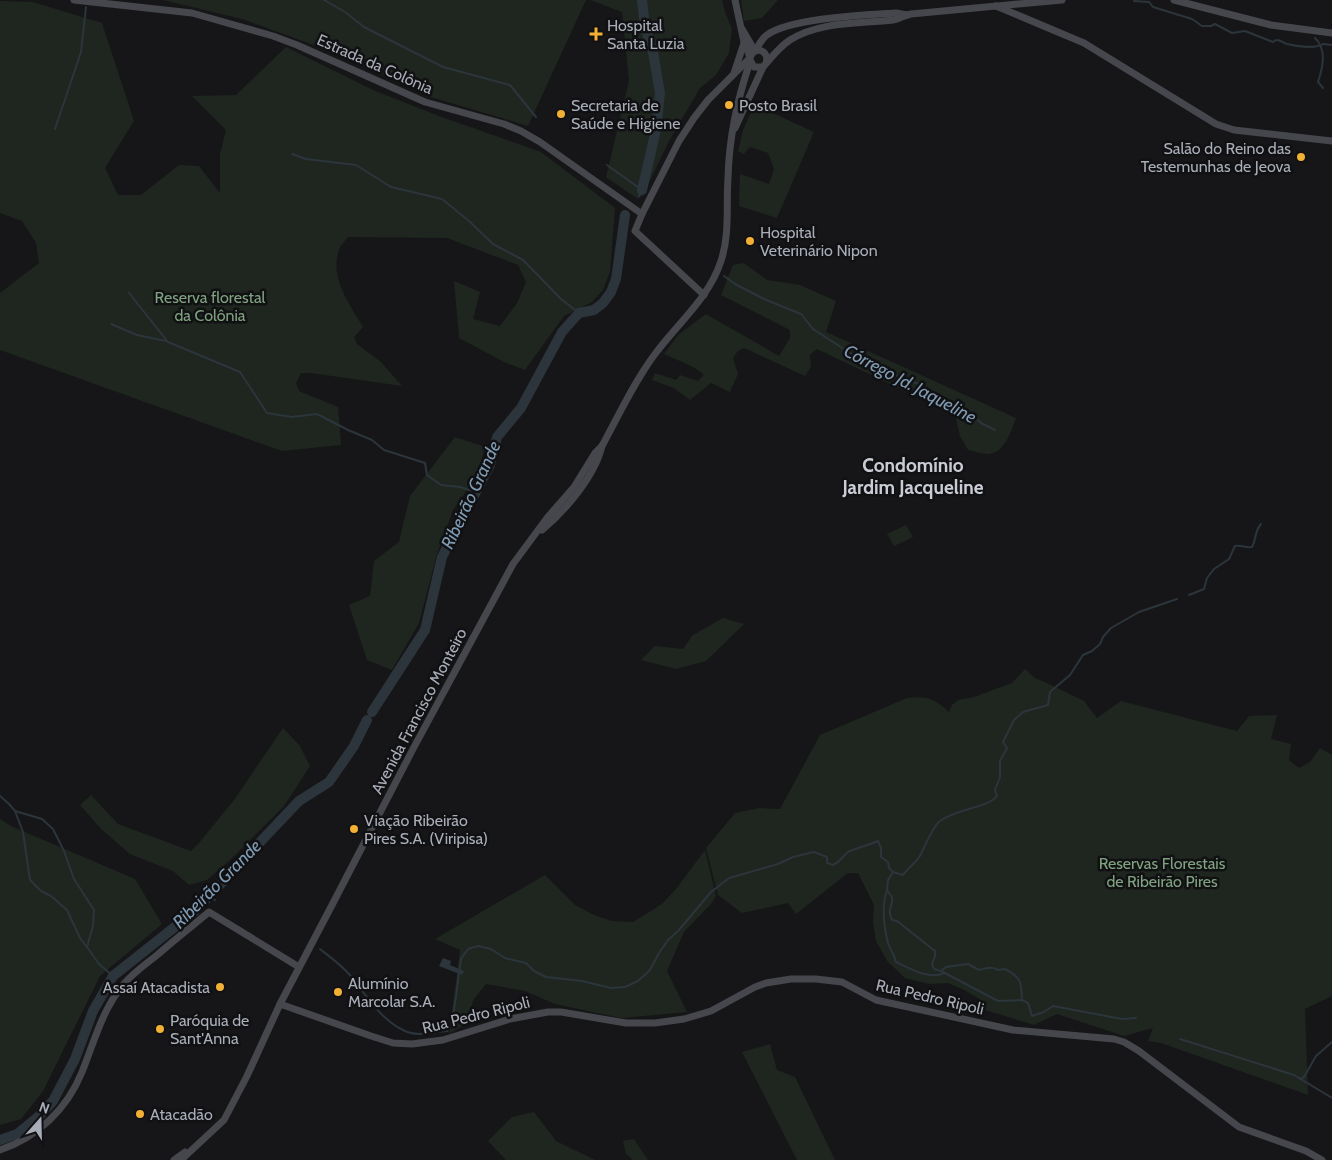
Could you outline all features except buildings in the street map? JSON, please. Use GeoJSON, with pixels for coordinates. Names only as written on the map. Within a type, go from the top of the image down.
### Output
{"type":"FeatureCollection","features":[{"type":"Feature","properties":{"kind":"street","name":"Estrada da Colônia"},"geometry":{"type":"LineString","coordinates":[[74,0],[192,13],[289,42],[426,102],[504,124],[521,131],[540,142],[642,214]]}},
{"type":"Feature","properties":{"kind":"street"},"geometry":{"type":"LineString","coordinates":[[735,0],[744,42],[752,56]]}},
{"type":"Feature","properties":{"kind":"street"},"geometry":{"type":"LineString","coordinates":[[998,6],[1018,0]]}},
{"type":"Feature","properties":{"kind":"street","name":"Avenida Francisco Monteiro"},"geometry":{"type":"LineString","coordinates":[[732,133],[764,65],[784,44],[799,35],[827,27],[896,19],[908,15],[1062,0]]}},
{"type":"Feature","properties":{"kind":"street"},"geometry":{"type":"LineString","coordinates":[[1177,0],[1271,26],[1332,33]]}},
{"type":"Feature","properties":{"kind":"street"},"geometry":{"type":"LineString","coordinates":[[1028,4],[1026,12],[1028,20]]}},
{"type":"Feature","properties":{"kind":"street"},"geometry":{"type":"LineString","coordinates":[[998,6],[1099,50],[1216,124],[1244,131],[1332,141]]}},
{"type":"Feature","properties":{"kind":"street","name":"Avenida Francisco Monteiro"},"geometry":{"type":"LineString","coordinates":[[181,1160],[224,1120],[299,967],[489,607],[516,560],[536,534],[552,520],[582,486],[600,456],[602,446],[646,368],[704,295],[721,262],[727,236],[728,178],[732,133],[739,98],[752,56],[766,36],[772,32],[804,23],[896,13],[908,15]]}},
{"type":"Feature","properties":{"kind":"street"},"geometry":{"type":"LineString","coordinates":[[704,295],[636,231],[642,214],[679,141],[694,118],[708,100],[752,56],[764,52],[767,58],[764,65],[754,67],[752,56],[741,27]]}},
{"type":"Feature","properties":{"kind":"street"},"geometry":{"type":"LineString","coordinates":[[732,78],[744,42]]}},
{"type":"Feature","properties":{"kind":"street"},"geometry":{"type":"LineString","coordinates":[[0,1150],[30,1137],[58,1111],[73,1090],[109,1004],[123,985],[209,912],[299,967]]}},
{"type":"Feature","properties":{"kind":"street","name":"Rua Pedro Ripoli"},"geometry":{"type":"LineString","coordinates":[[280,1004],[393,1043],[412,1044],[443,1040],[510,1019],[548,1012],[561,1012],[626,1023],[655,1023],[684,1019],[711,1011],[766,983],[791,978],[831,980],[842,982],[876,1000],[941,1015],[1013,1030],[1094,1036],[1124,1042],[1140,1051],[1239,1127],[1306,1151],[1322,1160]]}},
{"type":"Feature","properties":{"kind":"street"},"geometry":{"type":"LineString","coordinates":[[174,1160],[188,1150],[195,1149]]}},
{"type":"Feature","properties":{"kind":"green space"},"geometry":{"type":"Polygon","coordinates":[[[163,0],[586,0],[528,126],[431,97],[341,55],[242,19],[163,0]]]}},
{"type":"Feature","properties":{"kind":"green space"},"geometry":{"type":"Polygon","coordinates":[[[590,0],[722,0],[732,29],[729,53],[716,75],[700,88],[669,141],[643,195],[638,199],[606,177],[629,81],[622,12],[590,0]]]}},
{"type":"Feature","properties":{"kind":"green space"},"geometry":{"type":"Polygon","coordinates":[[[741,0],[778,0],[762,18],[744,21],[741,0]]]}},
{"type":"Feature","properties":{"kind":"green space","name":"Reserva florestal da Colônia"},"geometry":{"type":"Polygon","coordinates":[[[0,1],[33,2],[102,23],[134,121],[105,168],[118,195],[141,195],[179,165],[199,166],[220,193],[220,154],[226,130],[192,96],[236,95],[286,47],[373,90],[439,116],[541,152],[615,208],[610,272],[603,290],[592,302],[564,316],[525,370],[504,362],[459,338],[454,281],[480,292],[473,319],[500,326],[517,303],[526,282],[518,265],[447,238],[348,237],[339,250],[337,270],[342,290],[363,327],[354,337],[357,344],[381,362],[402,386],[301,373],[296,383],[299,391],[338,407],[341,445],[282,451],[0,350],[0,293],[39,263],[36,243],[22,221],[0,213],[0,1]]]}},
{"type":"Feature","properties":{"kind":"green space"},"geometry":{"type":"Polygon","coordinates":[[[764,109],[814,132],[777,218],[739,206],[740,174],[769,184],[774,169],[768,153],[750,147],[744,154],[738,151],[743,130],[752,110],[764,109]]]}},
{"type":"Feature","properties":{"kind":"green space"},"geometry":{"type":"Polygon","coordinates":[[[744,263],[767,280],[800,285],[836,301],[826,332],[1016,418],[1003,446],[994,453],[988,454],[968,450],[960,436],[955,415],[817,349],[810,355],[811,367],[805,376],[744,348],[738,351],[733,358],[738,374],[730,392],[711,383],[690,400],[674,388],[652,380],[655,373],[676,380],[680,375],[698,381],[704,375],[691,366],[664,354],[679,334],[706,314],[779,356],[790,338],[790,330],[721,295],[733,265],[744,263]]]}},
{"type":"Feature","properties":{"kind":"green space"},"geometry":{"type":"Polygon","coordinates":[[[455,437],[485,447],[478,474],[453,510],[437,554],[419,623],[392,670],[367,660],[349,605],[370,596],[374,561],[399,542],[410,496],[455,437]]]}},
{"type":"Feature","properties":{"kind":"green space"},"geometry":{"type":"Polygon","coordinates":[[[906,525],[913,537],[894,546],[887,534],[906,525]]]}},
{"type":"Feature","properties":{"kind":"green space"},"geometry":{"type":"Polygon","coordinates":[[[723,618],[744,624],[706,661],[676,669],[641,660],[655,646],[683,649],[693,635],[723,618]]]}},
{"type":"Feature","properties":{"kind":"green space","name":"Reservas Florestais de Ribeirão Pires"},"geometry":{"type":"Polygon","coordinates":[[[1025,669],[1035,678],[1084,701],[1097,718],[1121,701],[1237,731],[1249,716],[1277,715],[1271,739],[1291,744],[1289,760],[1299,768],[1310,762],[1320,748],[1332,755],[1332,996],[1305,1009],[1308,1095],[1161,1043],[1148,1041],[1153,1028],[1124,1036],[1057,1014],[1034,1025],[985,1010],[978,998],[948,983],[929,984],[905,978],[887,961],[876,941],[873,922],[874,905],[858,873],[848,873],[796,914],[788,903],[742,913],[718,895],[706,848],[735,813],[759,808],[780,809],[820,735],[907,698],[921,697],[930,699],[949,712],[952,705],[958,700],[974,697],[1012,683],[1025,669]]]}},
{"type":"Feature","properties":{"kind":"green space"},"geometry":{"type":"Polygon","coordinates":[[[283,728],[300,746],[310,766],[284,806],[228,862],[207,880],[189,885],[173,871],[130,854],[101,829],[80,805],[91,795],[118,824],[191,851],[234,800],[283,728]]]}},
{"type":"Feature","properties":{"kind":"green space"},"geometry":{"type":"Polygon","coordinates":[[[0,819],[11,826],[135,879],[162,924],[100,976],[43,1091],[21,1119],[0,1125],[0,819]]]}},
{"type":"Feature","properties":{"kind":"green space"},"geometry":{"type":"Polygon","coordinates":[[[705,850],[716,896],[711,904],[684,932],[667,971],[687,1012],[621,1018],[555,1004],[525,991],[486,984],[474,999],[464,1025],[449,1034],[460,950],[435,939],[545,875],[575,905],[594,915],[612,921],[633,922],[662,904],[676,889],[705,850]]]}},
{"type":"Feature","properties":{"kind":"green space"},"geometry":{"type":"Polygon","coordinates":[[[770,1044],[777,1070],[795,1077],[835,1160],[797,1160],[742,1052],[770,1044]]]}},
{"type":"Feature","properties":{"kind":"green space"},"geometry":{"type":"Polygon","coordinates":[[[534,1112],[556,1141],[595,1160],[506,1160],[488,1141],[512,1117],[534,1112]]]}},
{"type":"Feature","properties":{"kind":"green space"},"geometry":{"type":"Polygon","coordinates":[[[634,1139],[648,1160],[633,1160],[626,1154],[623,1141],[634,1139]]]}},
{"type":"Feature","properties":{"kind":"shaded area"},"geometry":{"type":"Polygon","coordinates":[[[443,958],[451,961],[450,965],[464,971],[462,975],[439,966],[443,958]]]}},
{"type":"Feature","properties":{"kind":"waterway"},"geometry":{"type":"LineString","coordinates":[[324,0],[345,12],[364,27],[443,67],[510,85],[536,117]]}},
{"type":"Feature","properties":{"kind":"waterway","name":"Ribeirão Grande"},"geometry":{"type":"LineString","coordinates":[[642,0],[645,27],[653,52],[660,93],[656,130],[642,190]]}},
{"type":"Feature","properties":{"kind":"waterway"},"geometry":{"type":"LineString","coordinates":[[1134,1],[1149,2],[1153,7],[1192,19],[1202,26],[1215,24],[1232,33],[1245,31],[1273,42],[1278,40],[1300,46],[1332,45]]}},
{"type":"Feature","properties":{"kind":"waterway"},"geometry":{"type":"LineString","coordinates":[[55,129],[81,52],[86,7]]}},
{"type":"Feature","properties":{"kind":"waterway"},"geometry":{"type":"LineString","coordinates":[[1315,38],[1319,42],[1323,53],[1318,82],[1323,88]]}},
{"type":"Feature","properties":{"kind":"waterway"},"geometry":{"type":"LineString","coordinates":[[292,154],[306,159],[356,165],[391,187],[442,199],[493,244],[523,260],[561,299],[579,313]]}},
{"type":"Feature","properties":{"kind":"waterway"},"geometry":{"type":"LineString","coordinates":[[607,165],[642,190],[639,196]]}},
{"type":"Feature","properties":{"kind":"waterway","name":"Ribeirão Grande"},"geometry":{"type":"LineString","coordinates":[[372,712],[425,630],[442,557],[490,465],[497,437],[521,408],[562,332],[579,313],[594,310],[603,303],[611,292],[616,279],[625,215]]}},
{"type":"Feature","properties":{"kind":"waterway","name":"Córrego Jd. Jaqueline"},"geometry":{"type":"LineString","coordinates":[[724,276],[764,299],[801,314],[813,329],[867,364],[921,385],[932,398],[951,403],[995,430]]}},
{"type":"Feature","properties":{"kind":"waterway"},"geometry":{"type":"LineString","coordinates":[[129,293],[168,342],[240,372],[267,413],[292,417],[317,414],[372,440],[384,450],[425,463],[427,475],[441,485],[460,487],[475,492]]}},
{"type":"Feature","properties":{"kind":"waterway"},"geometry":{"type":"LineString","coordinates":[[111,324],[137,335],[166,341]]}},
{"type":"Feature","properties":{"kind":"waterway"},"geometry":{"type":"LineString","coordinates":[[1189,595],[1204,589],[1207,578],[1214,569],[1229,559],[1235,546],[1252,547],[1257,530],[1261,524]]}},
{"type":"Feature","properties":{"kind":"waterway"},"geometry":{"type":"LineString","coordinates":[[893,872],[903,875],[915,862],[940,821],[946,817],[993,800],[997,796],[995,790],[1000,777],[1000,761],[1007,748],[1003,742],[1014,720],[1023,712],[1048,705],[1050,692],[1070,675],[1083,655],[1092,651],[1100,644],[1111,628],[1139,612],[1177,599]]}},
{"type":"Feature","properties":{"kind":"waterway","name":"Ribeirão Grande"},"geometry":{"type":"LineString","coordinates":[[0,1140],[17,1134],[39,1116],[53,1101],[75,1059],[93,1011],[113,976],[195,911],[299,801],[329,782],[354,746],[367,720]]}},
{"type":"Feature","properties":{"kind":"waterway"},"geometry":{"type":"LineString","coordinates":[[0,796],[15,811],[42,819],[53,829],[64,851],[74,879],[94,910],[93,926],[87,947],[99,964],[113,976]]}},
{"type":"Feature","properties":{"kind":"waterway"},"geometry":{"type":"LineString","coordinates":[[15,811],[23,832],[30,880],[41,891],[51,896],[67,910],[80,938],[86,946]]}},
{"type":"Feature","properties":{"kind":"waterway"},"geometry":{"type":"LineString","coordinates":[[320,949],[346,970],[374,1006],[396,1026],[415,1034],[447,1031],[452,1025],[461,959],[468,949],[478,946],[491,949],[505,958],[526,963],[534,971],[546,977],[582,981],[611,988],[625,987],[638,981],[650,970],[668,940],[711,892],[729,878],[814,852],[827,857],[827,863],[833,865],[850,851],[878,841],[881,848],[881,857],[888,862],[889,868],[893,872],[888,880],[887,890],[892,898],[890,916],[892,920],[897,921],[935,951],[932,964],[934,969],[998,1001],[1022,1000],[1028,1003],[1032,1016],[1044,1012],[1053,1006],[1122,1019],[1136,1018]]}},
{"type":"Feature","properties":{"kind":"waterway"},"geometry":{"type":"LineString","coordinates":[[887,890],[884,903],[884,924],[888,943],[896,962],[926,974],[939,975],[945,973]]}},
{"type":"Feature","properties":{"kind":"waterway","name":"Ribeirão Grande"},"geometry":{"type":"LineString","coordinates":[[208,897],[215,900]]}},
{"type":"Feature","properties":{"kind":"waterway"},"geometry":{"type":"LineString","coordinates":[[941,971],[946,967],[968,964],[979,970],[989,968],[1005,969],[1015,975],[1020,981],[1022,1000]]}},
{"type":"Feature","properties":{"kind":"waterway"},"geometry":{"type":"LineString","coordinates":[[1180,1039],[1294,1075],[1332,1098]]}},
{"type":"Feature","properties":{"kind":"waterway"},"geometry":{"type":"LineString","coordinates":[[1300,1079],[1304,1077],[1316,1056],[1332,1042]]}},
{"type":"Feature","properties":{"kind":"place","name":"Hospital Santa Luzia"},"geometry":{"type":"Point","coordinates":[596,34]}},
{"type":"Feature","properties":{"kind":"place","name":"Posto Brasil"},"geometry":{"type":"Point","coordinates":[729,105]}},
{"type":"Feature","properties":{"kind":"place","name":"Secretaria de Saúde e Higiene"},"geometry":{"type":"Point","coordinates":[561,114]}},
{"type":"Feature","properties":{"kind":"place","name":"Salão do Reino das Testemunhas de Jeova"},"geometry":{"type":"Point","coordinates":[1301,157]}},
{"type":"Feature","properties":{"kind":"place","name":"Hospital Veterinário Nipon"},"geometry":{"type":"Point","coordinates":[750,241]}},
{"type":"Feature","properties":{"kind":"place","name":"Viação Ribeirão Pires S.A. (Viripisa)"},"geometry":{"type":"Point","coordinates":[354,829]}},
{"type":"Feature","properties":{"kind":"place","name":"Assaí Atacadista"},"geometry":{"type":"Point","coordinates":[220,987]}},
{"type":"Feature","properties":{"kind":"place","name":"Alumínio Marcolar S.A."},"geometry":{"type":"Point","coordinates":[338,992]}},
{"type":"Feature","properties":{"kind":"place","name":"Paróquia de Sant'Anna"},"geometry":{"type":"Point","coordinates":[160,1029]}},
{"type":"Feature","properties":{"kind":"place","name":"Atacadão"},"geometry":{"type":"Point","coordinates":[140,1114]}},
{"type":"Feature","properties":{"kind":"district","name":"Condomínio Jardim Jacqueline"},"geometry":{"type":"Point","coordinates":[913,476]}}]}
